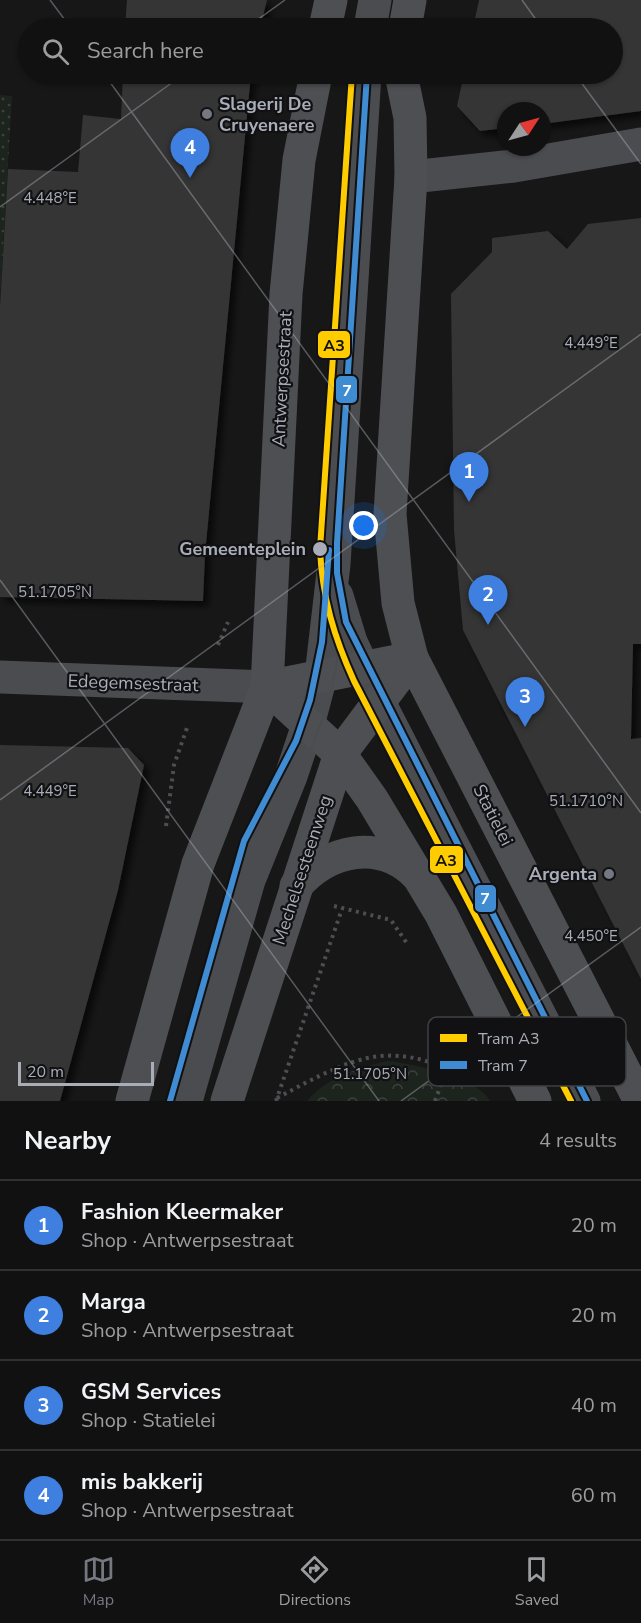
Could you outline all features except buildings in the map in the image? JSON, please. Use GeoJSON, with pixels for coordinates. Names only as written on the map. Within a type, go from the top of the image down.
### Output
{"type":"FeatureCollection","features":[{"type":"Feature","properties":{"kind":"main road"},"geometry":{"type":"LineString","coordinates":[[327,18],[331,0]]}},
{"type":"Feature","properties":{"kind":"main road"},"geometry":{"type":"LineString","coordinates":[[407,18],[410,0]]}},
{"type":"Feature","properties":{"kind":"main road","name":"Antwerpsestraat"},"geometry":{"type":"LineString","coordinates":[[267,687],[286,294],[299,160],[314,84]]}},
{"type":"Feature","properties":{"kind":"main road"},"geometry":{"type":"LineString","coordinates":[[267,687],[412,658],[398,603],[390,514],[411,177],[410,118],[403,84]]}},
{"type":"Feature","properties":{"kind":"main road","name":"Mechelsesteenweg"},"geometry":{"type":"LineString","coordinates":[[227,1101],[340,754],[412,658]]}},
{"type":"Feature","properties":{"kind":"main road","name":"Statielei"},"geometry":{"type":"LineString","coordinates":[[412,658],[597,1017]]}},
{"type":"Feature","properties":{"kind":"main road"},"geometry":{"type":"LineString","coordinates":[[267,687],[340,754],[372,799],[423,881],[492,1017]]}},
{"type":"Feature","properties":{"kind":"main road"},"geometry":{"type":"LineString","coordinates":[[132,1101],[198,864],[267,687]]}},
{"type":"Feature","properties":{"kind":"main road"},"geometry":{"type":"LineString","coordinates":[[296,886],[307,873],[330,859],[358,852],[386,854],[407,865],[423,881]]}},
{"type":"Feature","properties":{"kind":"main road","name":"Statielei"},"geometry":{"type":"LineString","coordinates":[[626,1074],[640,1101]]}},
{"type":"Feature","properties":{"kind":"main road"},"geometry":{"type":"LineString","coordinates":[[527,1086],[535,1101]]}},
{"type":"Feature","properties":{"kind":"street"},"geometry":{"type":"LineString","coordinates":[[372,18],[375,0]]}},
{"type":"Feature","properties":{"kind":"street"},"geometry":{"type":"LineString","coordinates":[[186,1101],[249,880],[308,725],[321,676],[334,564],[364,84]]}},
{"type":"Feature","properties":{"kind":"street"},"geometry":{"type":"LineString","coordinates":[[411,177],[514,166],[641,144]]}},
{"type":"Feature","properties":{"kind":"street"},"geometry":{"type":"LineString","coordinates":[[334,564],[337,597],[342,618],[363,668],[541,1017]]}},
{"type":"Feature","properties":{"kind":"street","name":"Edegemsestraat"},"geometry":{"type":"LineString","coordinates":[[0,677],[267,687]]}},
{"type":"Feature","properties":{"kind":"street"},"geometry":{"type":"LineString","coordinates":[[576,1086],[584,1101]]}},
{"type":"Feature","properties":{"kind":"path"},"geometry":{"type":"LineString","coordinates":[[277,1099],[342,909],[391,920]]}},
{"type":"Feature","properties":{"kind":"path"},"geometry":{"type":"LineString","coordinates":[[277,1099],[359,1058],[398,1055],[428,1061]]}},
{"type":"Feature","properties":{"kind":"path"},"geometry":{"type":"LineString","coordinates":[[435,1101],[440,1086]]}},
{"type":"Feature","properties":{"kind":"green space"},"geometry":{"type":"Polygon","coordinates":[[[0,95],[12,96],[0,299],[0,95]]]}},
{"type":"Feature","properties":{"kind":"green space"},"geometry":{"type":"Polygon","coordinates":[[[388,1061],[428,1069],[428,1086],[473,1086],[490,1101],[307,1101],[334,1080],[388,1061]]]}},
{"type":"Feature","properties":{"kind":"tram line","name":"A3"},"geometry":{"type":"LineString","coordinates":[[351,84],[320,549],[326,600],[335,633],[354,681],[528,1017]]}},
{"type":"Feature","properties":{"kind":"tram line","name":"7"},"geometry":{"type":"LineString","coordinates":[[366,84],[337,543],[337,573],[346,622],[545,1017]]}},
{"type":"Feature","properties":{"kind":"tram line"},"geometry":{"type":"LineString","coordinates":[[274,819],[311,748],[331,691],[339,640],[346,544]]}},
{"type":"Feature","properties":{"kind":"tram line","name":"7"},"geometry":{"type":"LineString","coordinates":[[170,1101],[244,841],[296,741],[310,700],[322,642],[329,550]]}},
{"type":"Feature","properties":{"kind":"tram line","name":"A3"},"geometry":{"type":"LineString","coordinates":[[563,1086],[571,1101]]}},
{"type":"Feature","properties":{"kind":"tram line","name":"7"},"geometry":{"type":"LineString","coordinates":[[579,1086],[587,1101]]}},
{"type":"Feature","properties":{"kind":"place","name":"Slagerij De Cruyenaere"},"geometry":{"type":"Point","coordinates":[207,114]}},
{"type":"Feature","properties":{"kind":"place","name":"mis bakkerij"},"geometry":{"type":"Point","coordinates":[190,178]}},
{"type":"Feature","properties":{"kind":"place","name":"Fashion Kleermaker"},"geometry":{"type":"Point","coordinates":[469,502]}},
{"type":"Feature","properties":{"kind":"place","name":"Gemeenteplein"},"geometry":{"type":"Point","coordinates":[320,549]}},
{"type":"Feature","properties":{"kind":"place","name":"Marga"},"geometry":{"type":"Point","coordinates":[488,625]}},
{"type":"Feature","properties":{"kind":"place","name":"GSM Services"},"geometry":{"type":"Point","coordinates":[525,727]}},
{"type":"Feature","properties":{"kind":"place","name":"Argenta"},"geometry":{"type":"Point","coordinates":[609,874]}}]}
